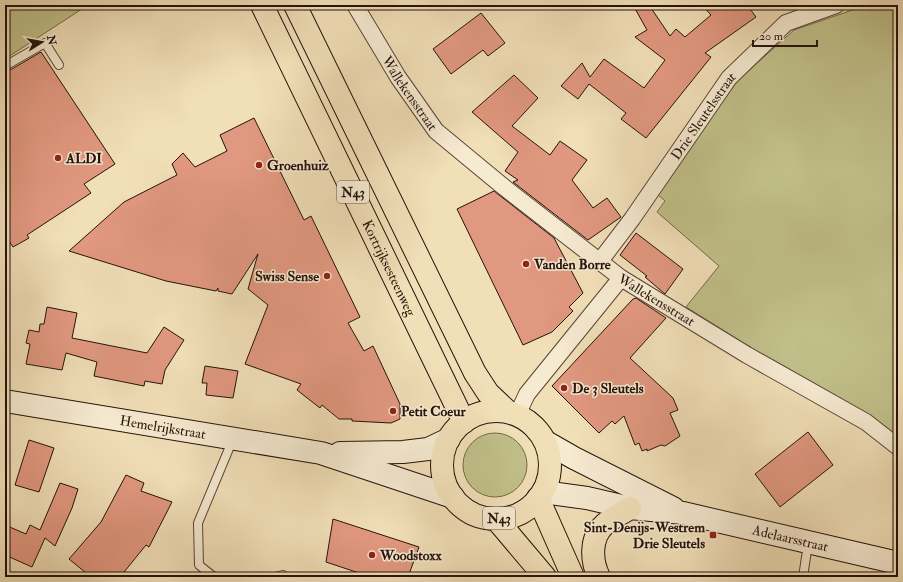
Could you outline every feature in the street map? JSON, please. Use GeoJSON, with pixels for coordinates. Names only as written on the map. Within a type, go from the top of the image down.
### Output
{"type":"FeatureCollection","features":[{"type":"Feature","properties":{"kind":"main road","name":"Kortrijksesteenweg"},"geometry":{"type":"LineString","coordinates":[[262,5],[464,422]]}},
{"type":"Feature","properties":{"kind":"main road","name":"N43"},"geometry":{"type":"LineString","coordinates":[[295,5],[475,373],[488,393],[512,413],[532,425],[546,442]]}},
{"type":"Feature","properties":{"kind":"main road","name":"N43"},"geometry":{"type":"LineString","coordinates":[[512,413],[484,411],[464,422],[449,439],[442,460],[445,484],[453,497],[471,514],[496,519],[528,509],[541,495]]}},
{"type":"Feature","properties":{"kind":"main road"},"geometry":{"type":"LineString","coordinates":[[546,442],[550,468],[541,495],[573,577]]}},
{"type":"Feature","properties":{"kind":"main road"},"geometry":{"type":"LineString","coordinates":[[599,577],[595,570],[593,556],[593,545],[598,532],[604,524],[630,508]]}},
{"type":"Feature","properties":{"kind":"main road","name":"N43"},"geometry":{"type":"LineString","coordinates":[[496,519],[545,577]]}},
{"type":"Feature","properties":{"kind":"street","name":"Wallekensstraat"},"geometry":{"type":"LineString","coordinates":[[355,5],[398,77],[436,131],[505,188],[621,278],[747,355],[866,422],[898,447]]}},
{"type":"Feature","properties":{"kind":"street","name":"Drie Sleutelsstraat"},"geometry":{"type":"LineString","coordinates":[[600,261],[632,219],[729,78],[786,23],[836,5]]}},
{"type":"Feature","properties":{"kind":"street"},"geometry":{"type":"LineString","coordinates":[[512,413],[621,278]]}},
{"type":"Feature","properties":{"kind":"street","name":"Hemelrijkstraat"},"geometry":{"type":"LineString","coordinates":[[5,401],[321,453],[453,497]]}},
{"type":"Feature","properties":{"kind":"street","name":"Hemelrijkstraat"},"geometry":{"type":"LineString","coordinates":[[321,453],[403,452],[428,449],[449,439]]}},
{"type":"Feature","properties":{"kind":"street","name":"Adelaarsstraat"},"geometry":{"type":"LineString","coordinates":[[546,442],[574,458],[683,513]]}},
{"type":"Feature","properties":{"kind":"street","name":"Adelaarsstraat"},"geometry":{"type":"LineString","coordinates":[[541,495],[587,498],[630,508],[683,513],[808,544],[898,563]]}},
{"type":"Feature","properties":{"kind":"lane"},"geometry":{"type":"LineString","coordinates":[[5,66],[45,43],[60,65]]}},
{"type":"Feature","properties":{"kind":"lane"},"geometry":{"type":"LineString","coordinates":[[214,577],[199,565],[198,523],[233,438]]}},
{"type":"Feature","properties":{"kind":"lane"},"geometry":{"type":"LineString","coordinates":[[803,577],[808,544]]}},
{"type":"Feature","properties":{"kind":"shaded area"},"geometry":{"type":"Polygon","coordinates":[[[5,5],[88,5],[5,59],[5,5]]]}},
{"type":"Feature","properties":{"kind":"shaded area"},"geometry":{"type":"Polygon","coordinates":[[[867,5],[898,5],[898,438],[686,307],[719,266],[657,212],[665,201],[657,194],[738,80],[794,30],[867,5]]]}},
{"type":"Feature","properties":{"kind":"shaded area"},"geometry":{"type":"Polygon","coordinates":[[[489,433],[501,433],[518,442],[525,453],[527,465],[525,477],[518,488],[501,497],[489,497],[477,492],[468,483],[463,471],[463,459],[468,447],[477,438],[489,433]]]}},
{"type":"Feature","properties":{"kind":"building"},"geometry":{"type":"Polygon","coordinates":[[[633,5],[649,5],[670,36],[676,29],[685,37],[711,15],[702,5],[747,5],[756,17],[705,53],[711,57],[646,138],[621,119],[626,113],[589,84],[578,99],[561,86],[582,63],[590,77],[604,59],[644,88],[665,60],[635,37],[647,30],[633,5]]]}},
{"type":"Feature","properties":{"kind":"building"},"geometry":{"type":"Polygon","coordinates":[[[481,13],[505,43],[488,56],[483,50],[451,74],[433,49],[481,13]]]}},
{"type":"Feature","properties":{"kind":"building","name":"ALDI"},"geometry":{"type":"Polygon","coordinates":[[[41,52],[115,164],[84,184],[91,193],[27,235],[29,238],[13,247],[5,235],[5,73],[41,52]]]}},
{"type":"Feature","properties":{"kind":"building"},"geometry":{"type":"Polygon","coordinates":[[[514,75],[538,98],[512,126],[550,155],[560,141],[587,160],[572,180],[593,208],[607,198],[621,217],[588,240],[513,182],[518,180],[505,171],[518,152],[472,112],[514,75]]]}},
{"type":"Feature","properties":{"kind":"building"},"geometry":{"type":"Polygon","coordinates":[[[254,118],[304,220],[311,216],[360,317],[348,323],[364,351],[373,346],[400,404],[400,419],[391,423],[339,419],[322,405],[320,408],[297,390],[301,384],[245,364],[268,305],[248,289],[258,254],[232,294],[218,291],[218,288],[216,291],[166,281],[69,251],[124,202],[177,175],[172,164],[183,153],[195,167],[227,151],[220,135],[254,118]]]}},
{"type":"Feature","properties":{"kind":"building","name":"Vanden Borre"},"geometry":{"type":"Polygon","coordinates":[[[494,191],[554,238],[583,293],[569,307],[573,311],[552,332],[523,345],[457,209],[494,191]]]}},
{"type":"Feature","properties":{"kind":"building"},"geometry":{"type":"Polygon","coordinates":[[[636,233],[683,269],[665,294],[645,277],[647,276],[620,255],[636,233]]]}},
{"type":"Feature","properties":{"kind":"building"},"geometry":{"type":"Polygon","coordinates":[[[636,298],[666,318],[630,358],[673,398],[678,410],[670,413],[680,436],[665,446],[661,445],[647,451],[647,449],[642,451],[639,443],[635,445],[624,416],[615,424],[612,421],[599,433],[552,386],[633,299],[636,298]]]}},
{"type":"Feature","properties":{"kind":"building"},"geometry":{"type":"Polygon","coordinates":[[[47,307],[77,313],[72,338],[147,353],[164,327],[184,340],[165,370],[162,384],[145,381],[144,386],[94,376],[97,362],[66,353],[62,370],[26,364],[30,344],[26,343],[29,330],[39,332],[40,324],[44,324],[47,307]]]}},
{"type":"Feature","properties":{"kind":"building"},"geometry":{"type":"Polygon","coordinates":[[[205,366],[238,371],[233,398],[206,395],[207,383],[202,383],[205,366]]]}},
{"type":"Feature","properties":{"kind":"building"},"geometry":{"type":"Polygon","coordinates":[[[808,432],[833,465],[780,507],[755,474],[808,432]]]}},
{"type":"Feature","properties":{"kind":"building"},"geometry":{"type":"Polygon","coordinates":[[[29,440],[54,448],[39,492],[15,485],[29,440]]]}},
{"type":"Feature","properties":{"kind":"building"},"geometry":{"type":"Polygon","coordinates":[[[126,475],[144,483],[141,491],[172,502],[149,547],[146,545],[120,577],[91,577],[69,559],[101,522],[126,475]]]}},
{"type":"Feature","properties":{"kind":"building"},"geometry":{"type":"Polygon","coordinates":[[[60,483],[78,489],[72,508],[55,546],[45,538],[32,567],[5,555],[5,525],[26,534],[30,525],[40,530],[60,483]]]}},
{"type":"Feature","properties":{"kind":"building","name":"Woodstoxx"},"geometry":{"type":"Polygon","coordinates":[[[333,519],[419,547],[408,577],[371,577],[326,562],[333,519]]]}},
{"type":"Feature","properties":{"kind":"place","name":"ALDI"},"geometry":{"type":"Point","coordinates":[58,158]}},
{"type":"Feature","properties":{"kind":"place","name":"Groenhuiz"},"geometry":{"type":"Point","coordinates":[259,165]}},
{"type":"Feature","properties":{"kind":"place","name":"Vanden Borre"},"geometry":{"type":"Point","coordinates":[526,264]}},
{"type":"Feature","properties":{"kind":"place","name":"Swiss Sense"},"geometry":{"type":"Point","coordinates":[327,276]}},
{"type":"Feature","properties":{"kind":"place","name":"De 3 Sleutels"},"geometry":{"type":"Point","coordinates":[564,388]}},
{"type":"Feature","properties":{"kind":"place","name":"Petit Coeur"},"geometry":{"type":"Point","coordinates":[393,411]}},
{"type":"Feature","properties":{"kind":"place","name":"Sint-Denijs-Westrem Drie Sleutels"},"geometry":{"type":"Point","coordinates":[713,535]}},
{"type":"Feature","properties":{"kind":"place","name":"Woodstoxx"},"geometry":{"type":"Point","coordinates":[372,555]}}]}
